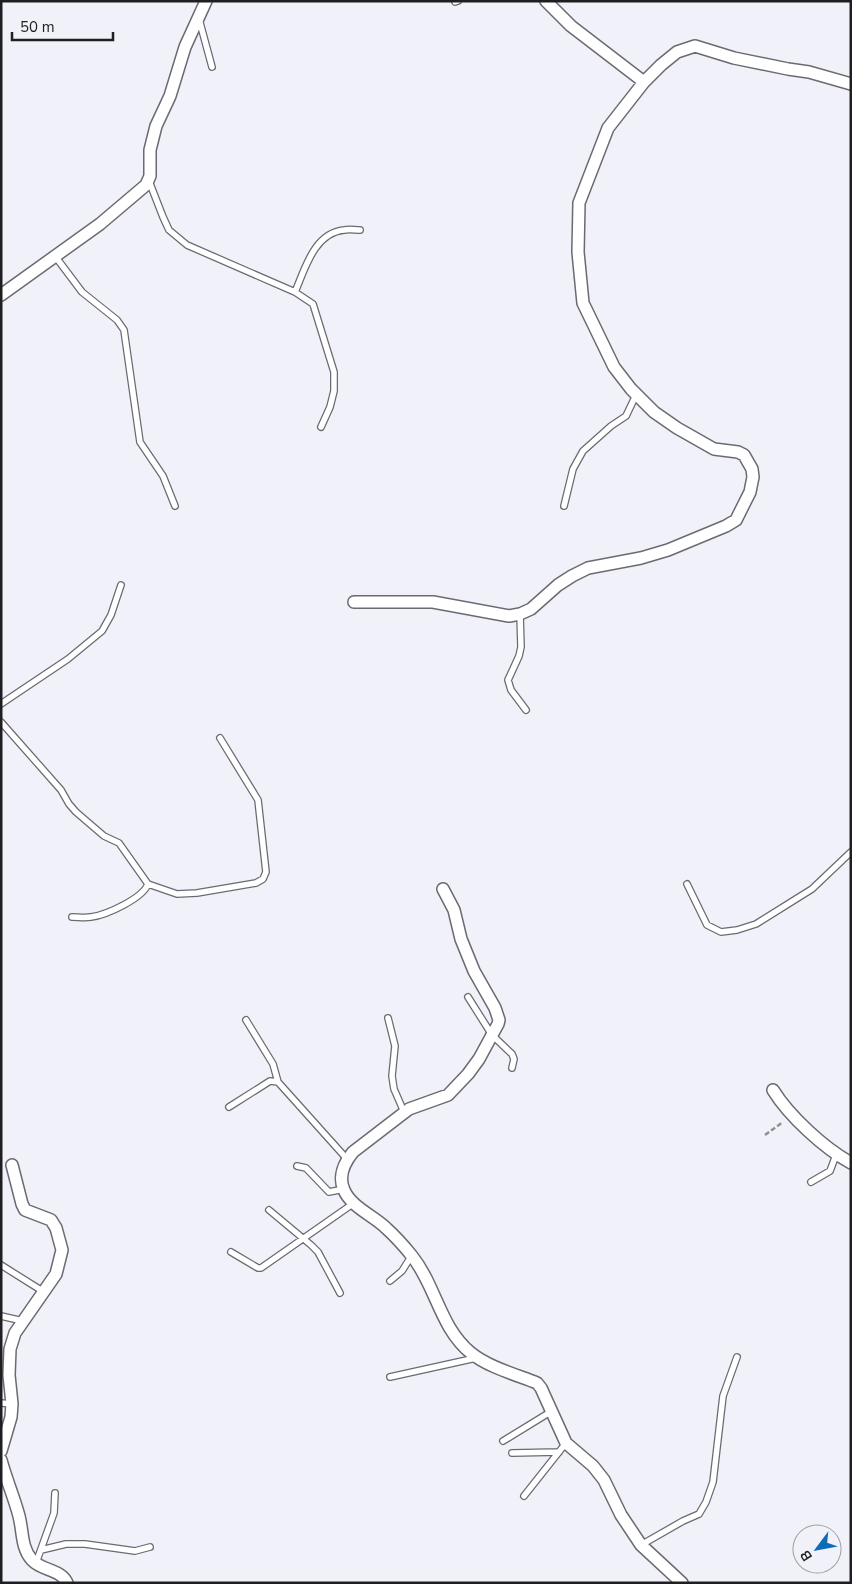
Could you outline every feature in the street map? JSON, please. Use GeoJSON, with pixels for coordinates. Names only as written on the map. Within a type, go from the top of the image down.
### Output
{"type":"FeatureCollection","features":[{"type":"Feature","properties":{"kind":"street"},"geometry":{"type":"LineString","coordinates":[[1,295],[100,224],[146,185],[149,179],[150,150],[156,126],[170,96],[185,47],[206,1]]}},
{"type":"Feature","properties":{"kind":"street"},"geometry":{"type":"LineString","coordinates":[[546,1],[572,26],[644,82]]}},
{"type":"Feature","properties":{"kind":"street"},"geometry":{"type":"LineString","coordinates":[[354,602],[434,602],[509,616],[520,614],[530,609],[572,576],[588,568],[641,558],[668,550],[736,520],[750,492],[753,476],[752,469],[744,455],[738,452],[714,449],[677,428],[654,412],[614,367],[583,303],[578,252],[579,203],[608,128],[644,82],[677,52],[695,46],[734,58],[809,72],[851,84]]}},
{"type":"Feature","properties":{"kind":"street"},"geometry":{"type":"LineString","coordinates":[[443,889],[454,910],[461,939],[474,971],[495,1008],[499,1020],[468,1074],[448,1095],[412,1107],[353,1152],[347,1159],[342,1176],[345,1193],[386,1228],[412,1255],[421,1269],[442,1316],[453,1333],[471,1353],[478,1358],[537,1384],[541,1388],[552,1411],[562,1448],[593,1466],[604,1480],[621,1515],[641,1544],[682,1583]]}},
{"type":"Feature","properties":{"kind":"street"},"geometry":{"type":"LineString","coordinates":[[773,1090],[792,1116],[836,1155],[851,1163]]}},
{"type":"Feature","properties":{"kind":"street"},"geometry":{"type":"LineString","coordinates":[[1,1451],[11,1417],[7,1404],[10,1349],[15,1333],[56,1274],[62,1250],[56,1228],[51,1220],[25,1210],[12,1164]]}},
{"type":"Feature","properties":{"kind":"street"},"geometry":{"type":"LineString","coordinates":[[1,1460],[18,1515],[27,1554],[36,1564],[60,1574],[67,1583]]}},
{"type":"Feature","properties":{"kind":"lane"},"geometry":{"type":"LineString","coordinates":[[199,19],[212,67]]}},
{"type":"Feature","properties":{"kind":"lane"},"geometry":{"type":"LineString","coordinates":[[149,179],[169,230],[187,245],[295,292],[313,304],[334,372],[334,391],[330,407],[321,427]]}},
{"type":"Feature","properties":{"kind":"lane"},"geometry":{"type":"LineString","coordinates":[[295,292],[312,251],[329,234],[343,230],[360,230]]}},
{"type":"Feature","properties":{"kind":"lane"},"geometry":{"type":"LineString","coordinates":[[55,256],[82,292],[116,320],[124,330],[140,442],[163,476],[175,506]]}},
{"type":"Feature","properties":{"kind":"lane"},"geometry":{"type":"LineString","coordinates":[[564,506],[573,469],[583,451],[611,426],[626,416],[636,394]]}},
{"type":"Feature","properties":{"kind":"lane"},"geometry":{"type":"LineString","coordinates":[[1,704],[68,659],[102,631],[111,615],[121,585]]}},
{"type":"Feature","properties":{"kind":"lane"},"geometry":{"type":"LineString","coordinates":[[520,614],[521,647],[519,656],[509,674],[508,684],[526,710]]}},
{"type":"Feature","properties":{"kind":"lane"},"geometry":{"type":"LineString","coordinates":[[1,722],[61,790],[76,812],[104,836],[119,843],[148,884],[177,894],[197,893],[256,883],[263,879],[266,872],[258,800],[220,738]]}},
{"type":"Feature","properties":{"kind":"lane"},"geometry":{"type":"LineString","coordinates":[[687,884],[707,925],[721,932],[737,930],[756,924],[812,889],[851,852]]}},
{"type":"Feature","properties":{"kind":"lane"},"geometry":{"type":"LineString","coordinates":[[72,918],[93,917],[116,909],[140,894],[146,889],[148,884]]}},
{"type":"Feature","properties":{"kind":"lane"},"geometry":{"type":"LineString","coordinates":[[468,997],[492,1035],[512,1054],[514,1059],[512,1068]]}},
{"type":"Feature","properties":{"kind":"lane"},"geometry":{"type":"LineString","coordinates":[[388,1018],[394,1046],[392,1076],[394,1089],[404,1112]]}},
{"type":"Feature","properties":{"kind":"lane"},"geometry":{"type":"LineString","coordinates":[[246,1020],[273,1064],[278,1082],[347,1159]]}},
{"type":"Feature","properties":{"kind":"lane"},"geometry":{"type":"LineString","coordinates":[[228,1107],[270,1081],[278,1082]]}},
{"type":"Feature","properties":{"kind":"lane"},"geometry":{"type":"LineString","coordinates":[[811,1182],[830,1171],[836,1155]]}},
{"type":"Feature","properties":{"kind":"lane"},"geometry":{"type":"LineString","coordinates":[[297,1166],[306,1168],[328,1192],[344,1189]]}},
{"type":"Feature","properties":{"kind":"lane"},"geometry":{"type":"LineString","coordinates":[[231,1252],[258,1268],[262,1268],[354,1202]]}},
{"type":"Feature","properties":{"kind":"lane"},"geometry":{"type":"LineString","coordinates":[[269,1210],[318,1252],[340,1293]]}},
{"type":"Feature","properties":{"kind":"lane"},"geometry":{"type":"LineString","coordinates":[[390,1280],[402,1271],[412,1255]]}},
{"type":"Feature","properties":{"kind":"lane"},"geometry":{"type":"LineString","coordinates":[[1,1265],[44,1292]]}},
{"type":"Feature","properties":{"kind":"lane"},"geometry":{"type":"LineString","coordinates":[[1,1316],[24,1321]]}},
{"type":"Feature","properties":{"kind":"lane"},"geometry":{"type":"LineString","coordinates":[[390,1377],[478,1358]]}},
{"type":"Feature","properties":{"kind":"lane"},"geometry":{"type":"LineString","coordinates":[[641,1544],[698,1514],[706,1502],[713,1482],[723,1396],[737,1358]]}},
{"type":"Feature","properties":{"kind":"lane"},"geometry":{"type":"LineString","coordinates":[[503,1441],[552,1411]]}},
{"type":"Feature","properties":{"kind":"lane"},"geometry":{"type":"LineString","coordinates":[[512,1453],[562,1448]]}},
{"type":"Feature","properties":{"kind":"lane"},"geometry":{"type":"LineString","coordinates":[[524,1496],[562,1448]]}},
{"type":"Feature","properties":{"kind":"lane"},"geometry":{"type":"LineString","coordinates":[[36,1564],[54,1513],[55,1493]]}},
{"type":"Feature","properties":{"kind":"lane"},"geometry":{"type":"LineString","coordinates":[[41,1550],[66,1544],[85,1544],[135,1551],[150,1547]]}},
{"type":"Feature","properties":{"kind":"path"},"geometry":{"type":"LineString","coordinates":[[765,1135],[792,1116]]}}]}
